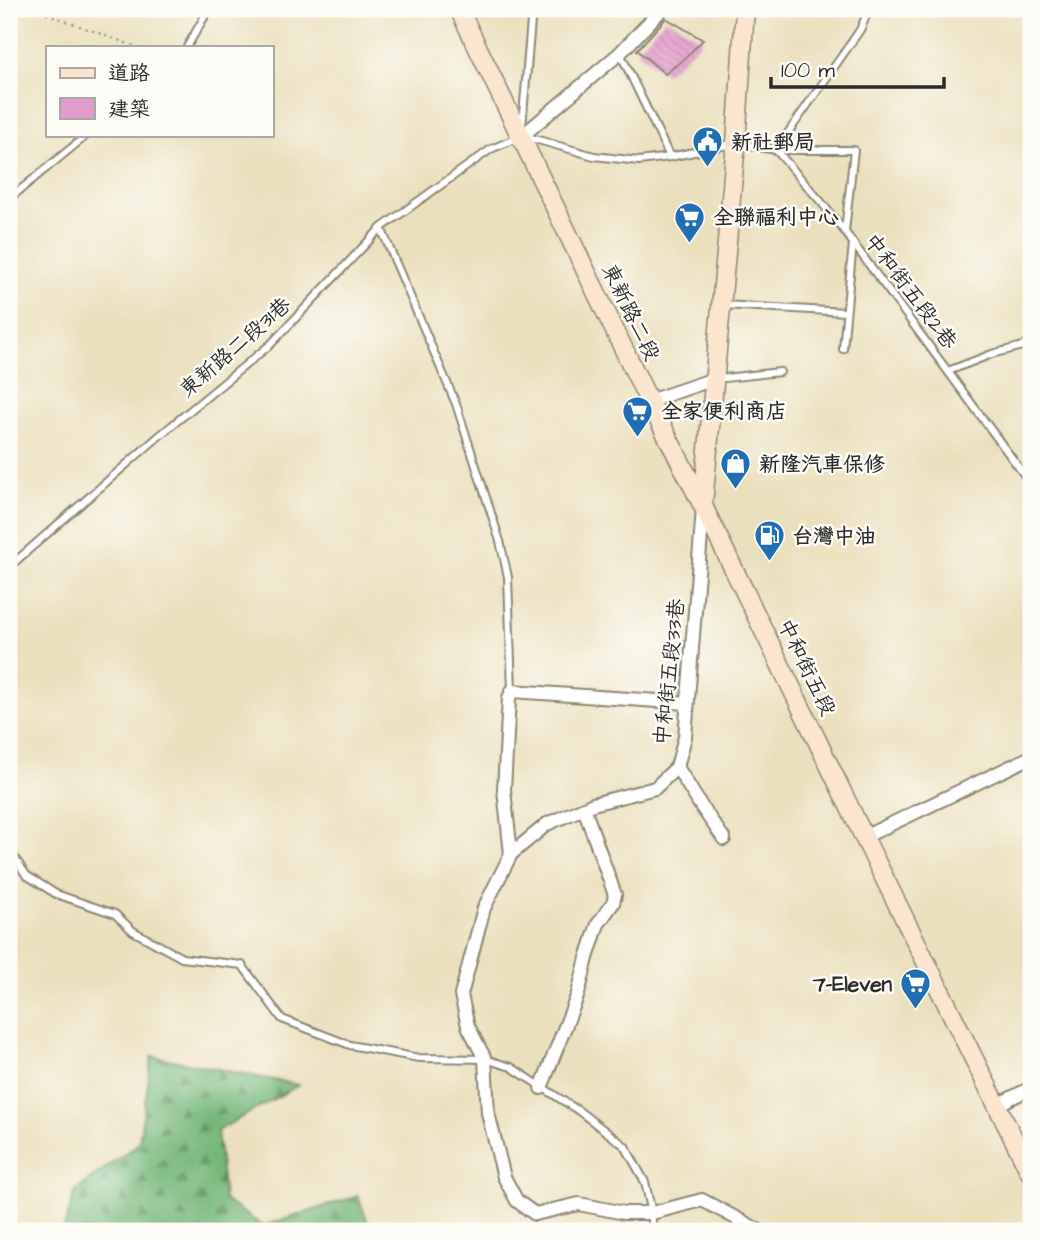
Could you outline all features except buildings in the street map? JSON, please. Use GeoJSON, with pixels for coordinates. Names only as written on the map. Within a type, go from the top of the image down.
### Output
{"type":"FeatureCollection","features":[{"type":"Feature","properties":{"kind":"main road","name":"東新路二段"},"geometry":{"type":"LineString","coordinates":[[459,9],[649,401],[703,506]]}},
{"type":"Feature","properties":{"kind":"main road"},"geometry":{"type":"LineString","coordinates":[[703,506],[736,143],[744,9]]}},
{"type":"Feature","properties":{"kind":"main road","name":"中和街五段"},"geometry":{"type":"LineString","coordinates":[[703,506],[1031,1174]]}},
{"type":"Feature","properties":{"kind":"street"},"geometry":{"type":"LineString","coordinates":[[522,136],[620,53],[662,9]]}},
{"type":"Feature","properties":{"kind":"street"},"geometry":{"type":"LineString","coordinates":[[649,401],[714,379]]}},
{"type":"Feature","properties":{"kind":"street","name":"中和街五段33巷"},"geometry":{"type":"LineString","coordinates":[[703,506],[685,737],[677,767],[655,788],[593,804],[547,824],[511,854],[484,908],[461,995],[468,1026],[485,1059],[488,1112],[504,1177],[517,1201],[535,1214],[579,1204],[624,1213],[652,1213],[702,1200],[760,1231]]}},
{"type":"Feature","properties":{"kind":"street"},"geometry":{"type":"LineString","coordinates":[[511,854],[504,790],[509,698],[512,691],[687,703]]}},
{"type":"Feature","properties":{"kind":"street"},"geometry":{"type":"LineString","coordinates":[[864,837],[1031,757]]}},
{"type":"Feature","properties":{"kind":"street"},"geometry":{"type":"LineString","coordinates":[[677,767],[724,839]]}},
{"type":"Feature","properties":{"kind":"street"},"geometry":{"type":"LineString","coordinates":[[541,1088],[578,994],[598,924],[613,903],[615,895],[584,808]]}},
{"type":"Feature","properties":{"kind":"street"},"geometry":{"type":"LineString","coordinates":[[997,1105],[1031,1088]]}},
{"type":"Feature","properties":{"kind":"lane"},"geometry":{"type":"LineString","coordinates":[[188,46],[209,9]]}},
{"type":"Feature","properties":{"kind":"lane"},"geometry":{"type":"LineString","coordinates":[[532,9],[522,136],[594,156],[639,161],[736,143],[776,150],[860,30],[869,9]]}},
{"type":"Feature","properties":{"kind":"lane"},"geometry":{"type":"LineString","coordinates":[[620,53],[670,157]]}},
{"type":"Feature","properties":{"kind":"lane"},"geometry":{"type":"LineString","coordinates":[[9,199],[87,136]]}},
{"type":"Feature","properties":{"kind":"lane","name":"東新路二段31巷"},"geometry":{"type":"LineString","coordinates":[[9,568],[159,436],[271,344],[381,229],[491,149],[522,136]]}},
{"type":"Feature","properties":{"kind":"lane","name":"中和街五段2巷"},"geometry":{"type":"LineString","coordinates":[[776,150],[845,232],[1031,484]]}},
{"type":"Feature","properties":{"kind":"lane","name":"中和街五段2巷"},"geometry":{"type":"LineString","coordinates":[[776,150],[854,150],[845,232]]}},
{"type":"Feature","properties":{"kind":"lane"},"geometry":{"type":"LineString","coordinates":[[381,229],[456,404],[500,541],[508,577],[512,691]]}},
{"type":"Feature","properties":{"kind":"lane"},"geometry":{"type":"LineString","coordinates":[[843,349],[853,243]]}},
{"type":"Feature","properties":{"kind":"lane"},"geometry":{"type":"LineString","coordinates":[[721,305],[846,312]]}},
{"type":"Feature","properties":{"kind":"lane","name":"中和街五段2巷"},"geometry":{"type":"LineString","coordinates":[[948,371],[1031,342]]}},
{"type":"Feature","properties":{"kind":"lane"},"geometry":{"type":"LineString","coordinates":[[714,379],[780,372]]}},
{"type":"Feature","properties":{"kind":"lane"},"geometry":{"type":"LineString","coordinates":[[9,849],[26,875],[56,894],[115,914],[133,931],[182,957],[242,965],[282,1019],[350,1045],[373,1050],[419,1058],[485,1059],[511,1067],[579,1111],[625,1146],[645,1182],[652,1213],[652,1231]]}},
{"type":"Feature","properties":{"kind":"path"},"geometry":{"type":"LineString","coordinates":[[33,9],[133,46]]}},
{"type":"Feature","properties":{"kind":"green space"},"geometry":{"type":"Polygon","coordinates":[[[152,1056],[299,1085],[217,1131],[224,1200],[263,1226],[358,1196],[371,1231],[63,1231],[76,1190],[139,1143],[152,1056]]]}},
{"type":"Feature","properties":{"kind":"place","name":"新社郵局"},"geometry":{"type":"Point","coordinates":[708,169]}},
{"type":"Feature","properties":{"kind":"place","name":"全聯福利中心"},"geometry":{"type":"Point","coordinates":[690,244]}},
{"type":"Feature","properties":{"kind":"place","name":"全家便利商店"},"geometry":{"type":"Point","coordinates":[638,438]}},
{"type":"Feature","properties":{"kind":"place","name":"新隆汽車保修"},"geometry":{"type":"Point","coordinates":[736,491]}},
{"type":"Feature","properties":{"kind":"place","name":"台灣中油"},"geometry":{"type":"Point","coordinates":[769,563]}},
{"type":"Feature","properties":{"kind":"place","name":"7-Eleven"},"geometry":{"type":"Point","coordinates":[915,1011]}}]}
